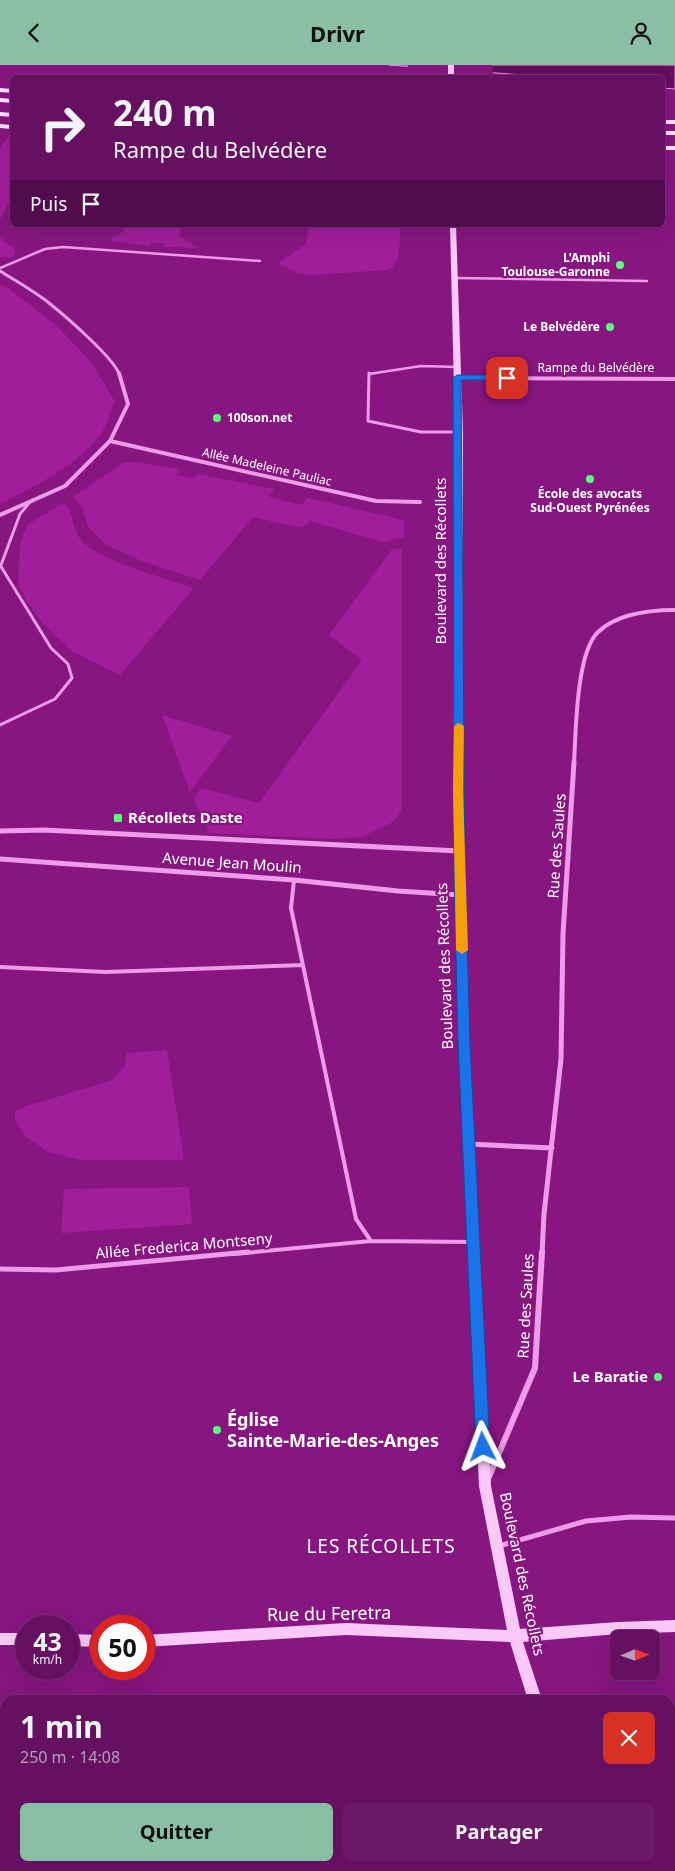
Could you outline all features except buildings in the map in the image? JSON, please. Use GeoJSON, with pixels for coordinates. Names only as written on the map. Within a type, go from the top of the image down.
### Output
{"type":"FeatureCollection","features":[{"type":"Feature","properties":{"kind":"main road","name":"Boulevard des Récollets"},"geometry":{"type":"LineString","coordinates":[[453,227],[459,432],[458,790],[469,1144],[485,1486],[515,1636],[533,1695]]}},
{"type":"Feature","properties":{"kind":"main road","name":"Rue du Feretra"},"geometry":{"type":"LineString","coordinates":[[155,1640],[346,1629],[515,1636],[618,1628],[675,1626]]}},
{"type":"Feature","properties":{"kind":"main road"},"geometry":{"type":"LineString","coordinates":[[0,1639],[15,1639]]}},
{"type":"Feature","properties":{"kind":"street"},"geometry":{"type":"LineString","coordinates":[[0,269],[48,302],[117,368],[128,404],[110,441],[64,486],[0,515]]}},
{"type":"Feature","properties":{"kind":"street","name":"Rampe du Belvédère"},"geometry":{"type":"LineString","coordinates":[[457,378],[675,379]]}},
{"type":"Feature","properties":{"kind":"street","name":"Allée Madeleine Pauliac"},"geometry":{"type":"LineString","coordinates":[[110,441],[376,501],[420,501]]}},
{"type":"Feature","properties":{"kind":"street","name":"Rue des Saules"},"geometry":{"type":"LineString","coordinates":[[485,1486],[535,1368],[544,1214],[561,1059],[563,934],[579,693],[587,648],[598,632],[618,619],[657,610],[675,610]]}},
{"type":"Feature","properties":{"kind":"street","name":"Avenue Jean Moulin"},"geometry":{"type":"LineString","coordinates":[[0,831],[44,830],[460,851]]}},
{"type":"Feature","properties":{"kind":"street","name":"Avenue Jean Moulin"},"geometry":{"type":"LineString","coordinates":[[0,859],[294,880],[398,891],[461,895]]}},
{"type":"Feature","properties":{"kind":"street"},"geometry":{"type":"LineString","coordinates":[[469,1144],[552,1148]]}},
{"type":"Feature","properties":{"kind":"lane"},"geometry":{"type":"LineString","coordinates":[[0,269],[45,249],[63,247],[106,248],[260,261]]}},
{"type":"Feature","properties":{"kind":"lane"},"geometry":{"type":"LineString","coordinates":[[454,278],[647,281]]}},
{"type":"Feature","properties":{"kind":"lane"},"geometry":{"type":"LineString","coordinates":[[457,367],[421,366],[369,373],[368,421],[421,432],[459,432]]}},
{"type":"Feature","properties":{"kind":"lane"},"geometry":{"type":"LineString","coordinates":[[0,725],[54,699],[72,678],[68,663],[51,649],[0,565],[20,514],[31,501]]}},
{"type":"Feature","properties":{"kind":"lane"},"geometry":{"type":"LineString","coordinates":[[294,880],[291,908],[356,1219],[371,1241]]}},
{"type":"Feature","properties":{"kind":"lane"},"geometry":{"type":"LineString","coordinates":[[0,967],[106,972],[303,965]]}},
{"type":"Feature","properties":{"kind":"lane","name":"Allée Frederica Montseny"},"geometry":{"type":"LineString","coordinates":[[0,1269],[56,1270],[371,1241],[473,1242]]}},
{"type":"Feature","properties":{"kind":"lane"},"geometry":{"type":"LineString","coordinates":[[497,1547],[586,1521],[631,1517],[675,1517]]}},
{"type":"Feature","properties":{"kind":"shaded area"},"geometry":{"type":"Polygon","coordinates":[[[389,65],[675,65],[675,89],[665,88],[665,75],[523,75],[389,65]]]}},
{"type":"Feature","properties":{"kind":"shaded area"},"geometry":{"type":"Polygon","coordinates":[[[10,136],[10,200],[0,219],[0,148],[10,136]]]}},
{"type":"Feature","properties":{"kind":"shaded area"},"geometry":{"type":"Polygon","coordinates":[[[125,227],[181,227],[179,236],[198,248],[164,247],[165,243],[151,243],[150,246],[111,241],[113,237],[123,232],[125,227]]]}},
{"type":"Feature","properties":{"kind":"shaded area"},"geometry":{"type":"Polygon","coordinates":[[[313,227],[400,227],[398,256],[396,262],[388,270],[310,275],[296,273],[280,264],[280,262],[306,244],[308,230],[313,227]]]}},
{"type":"Feature","properties":{"kind":"shaded area"},"geometry":{"type":"Polygon","coordinates":[[[0,238],[16,250],[14,256],[9,258],[0,257],[0,238]]]}},
{"type":"Feature","properties":{"kind":"shaded area"},"geometry":{"type":"Polygon","coordinates":[[[0,284],[56,325],[92,363],[115,402],[101,434],[81,456],[55,474],[0,504],[0,284]]]}},
{"type":"Feature","properties":{"kind":"shaded area"},"geometry":{"type":"Polygon","coordinates":[[[124,462],[180,469],[176,475],[194,479],[198,474],[274,489],[269,497],[301,505],[308,498],[404,520],[404,537],[383,542],[310,521],[302,528],[253,517],[200,580],[144,562],[106,545],[88,527],[82,507],[73,497],[124,462]]]}},
{"type":"Feature","properties":{"kind":"shaded area"},"geometry":{"type":"Polygon","coordinates":[[[61,504],[66,505],[69,509],[78,536],[89,547],[117,562],[194,588],[120,675],[72,651],[42,623],[26,600],[18,582],[20,544],[27,525],[61,504]]]}},
{"type":"Feature","properties":{"kind":"shaded area"},"geometry":{"type":"Polygon","coordinates":[[[402,548],[402,807],[400,813],[393,822],[361,837],[332,839],[209,833],[194,800],[201,788],[259,803],[362,660],[329,635],[392,549],[402,548]]]}},
{"type":"Feature","properties":{"kind":"shaded area"},"geometry":{"type":"Polygon","coordinates":[[[162,715],[232,736],[190,792],[162,715]]]}},
{"type":"Feature","properties":{"kind":"shaded area"},"geometry":{"type":"Polygon","coordinates":[[[167,1050],[184,1160],[80,1160],[48,1152],[25,1136],[15,1120],[15,1112],[24,1107],[112,1080],[124,1068],[127,1053],[167,1050]]]}},
{"type":"Feature","properties":{"kind":"shaded area"},"geometry":{"type":"Polygon","coordinates":[[[189,1187],[192,1224],[61,1233],[64,1189],[189,1187]]]}},
{"type":"Feature","properties":{"kind":"pier"},"geometry":{"type":"Polygon","coordinates":[[[408,65],[492,65],[493,75],[408,69],[408,65]]]}},
{"type":"Feature","properties":{"kind":"slow traffic"},"geometry":{"type":"LineString","coordinates":[[459,726],[458,790],[462,950]]}},
{"type":"Feature","properties":{"kind":"place","name":"L'Amphi Toulouse-Garonne"},"geometry":{"type":"Point","coordinates":[620,265]}},
{"type":"Feature","properties":{"kind":"place","name":"Le Belvédère"},"geometry":{"type":"Point","coordinates":[610,327]}},
{"type":"Feature","properties":{"kind":"place","name":"100son.net"},"geometry":{"type":"Point","coordinates":[217,418]}},
{"type":"Feature","properties":{"kind":"place","name":"École des avocats Sud-Ouest Pyrénées"},"geometry":{"type":"Point","coordinates":[590,479]}},
{"type":"Feature","properties":{"kind":"place","name":"Récollets Daste"},"geometry":{"type":"Point","coordinates":[118,818]}},
{"type":"Feature","properties":{"kind":"place","name":"Le Baratie"},"geometry":{"type":"Point","coordinates":[658,1377]}},
{"type":"Feature","properties":{"kind":"place","name":"Église Sainte-Marie-des-Anges"},"geometry":{"type":"Point","coordinates":[217,1430]}},
{"type":"Feature","properties":{"kind":"district","name":"LES RÉCOLLETS"},"geometry":{"type":"Point","coordinates":[381,1546]}},
{"type":"Feature","properties":{"kind":"route"},"geometry":{"type":"LineString","coordinates":[[483,1447],[464,1043],[461,925],[458,790],[459,432],[457,378],[507,378]]}}]}
